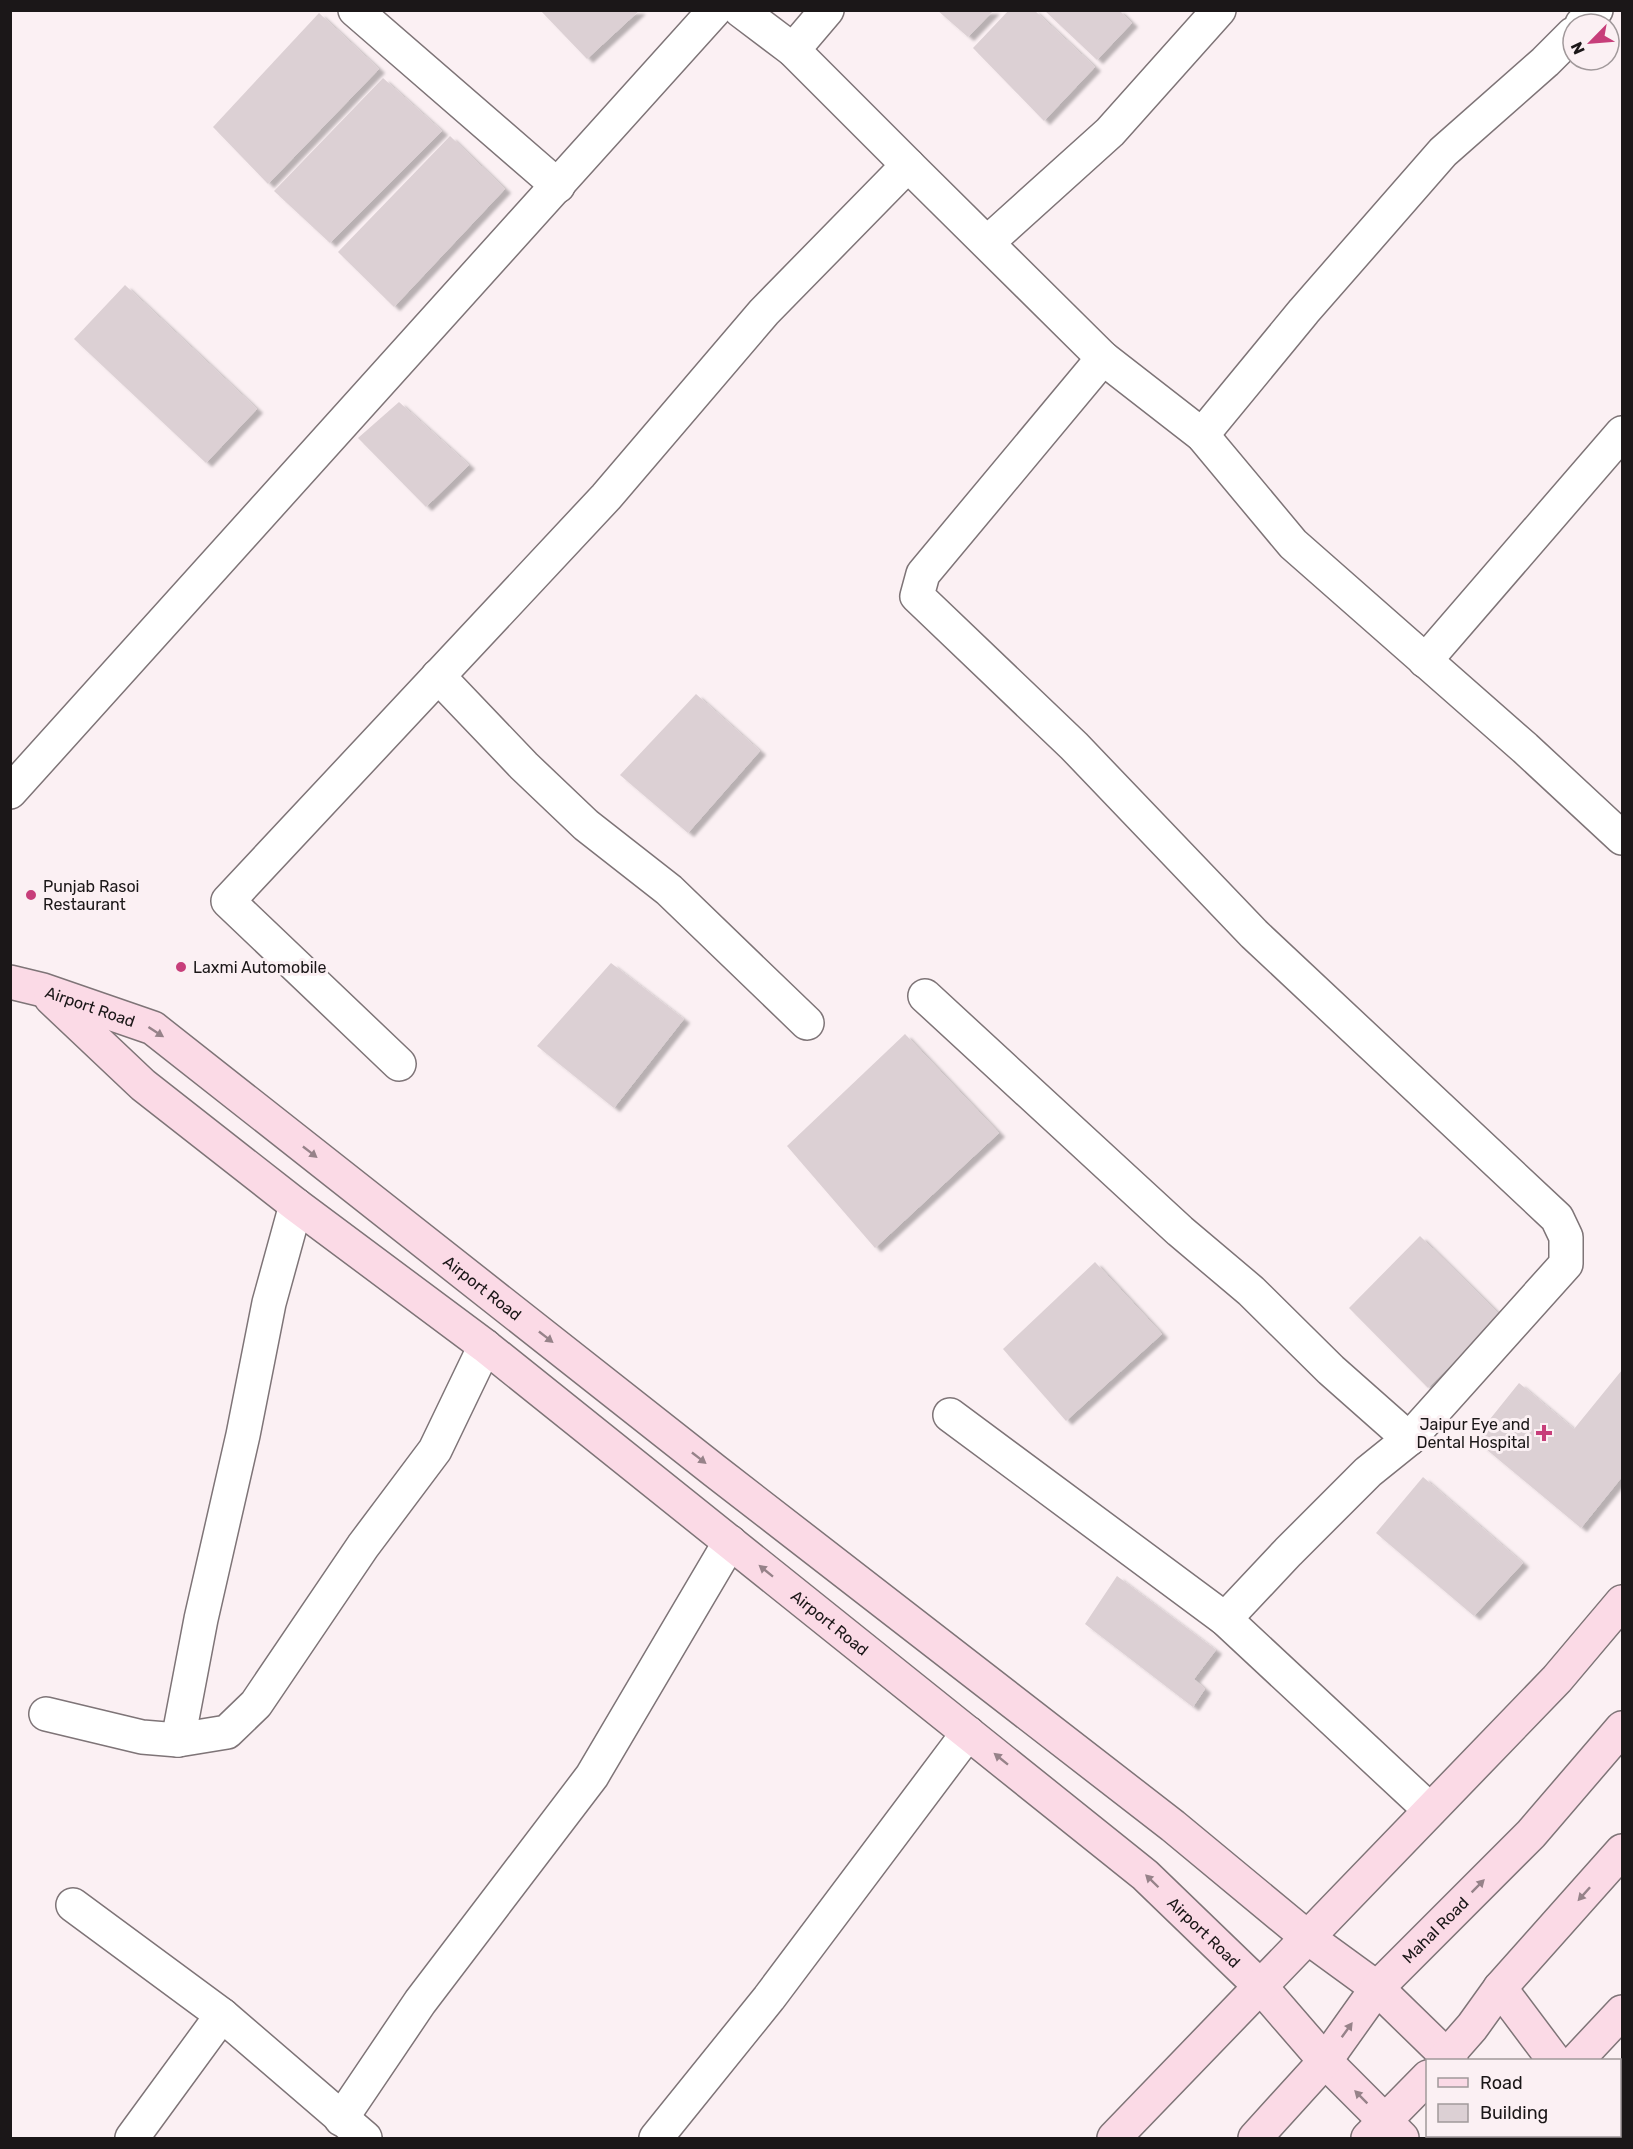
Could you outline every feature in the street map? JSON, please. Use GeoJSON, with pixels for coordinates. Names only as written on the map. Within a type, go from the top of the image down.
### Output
{"type":"FeatureCollection","features":[{"type":"Feature","properties":{"kind":"street"},"geometry":{"type":"LineString","coordinates":[[355,10],[558,186]]}},
{"type":"Feature","properties":{"kind":"street"},"geometry":{"type":"LineString","coordinates":[[10,792],[715,10]]}},
{"type":"Feature","properties":{"kind":"street"},"geometry":{"type":"LineString","coordinates":[[740,10],[792,50],[1103,358],[1202,435],[1293,544],[1526,748],[1623,838]]}},
{"type":"Feature","properties":{"kind":"street"},"geometry":{"type":"LineString","coordinates":[[792,50],[827,10]]}},
{"type":"Feature","properties":{"kind":"street"},"geometry":{"type":"LineString","coordinates":[[988,242],[1110,132],[1219,10]]}},
{"type":"Feature","properties":{"kind":"street"},"geometry":{"type":"LineString","coordinates":[[1202,435],[1304,311],[1443,152],[1561,46]]}},
{"type":"Feature","properties":{"kind":"street"},"geometry":{"type":"LineString","coordinates":[[399,1064],[228,901],[606,497],[764,312],[908,165]]}},
{"type":"Feature","properties":{"kind":"street"},"geometry":{"type":"LineString","coordinates":[[1103,358],[922,574],[917,596],[1074,746],[1254,934],[1557,1218],[1566,1237],[1566,1264],[1409,1439],[1368,1472],[1288,1552],[1226,1619]]}},
{"type":"Feature","properties":{"kind":"street"},"geometry":{"type":"LineString","coordinates":[[1425,661],[1623,433]]}},
{"type":"Feature","properties":{"kind":"street"},"geometry":{"type":"LineString","coordinates":[[438,676],[524,766],[586,825],[669,890],[807,1023]]}},
{"type":"Feature","properties":{"kind":"street"},"geometry":{"type":"LineString","coordinates":[[10,982],[43,990]]}},
{"type":"Feature","properties":{"kind":"street","name":"Airport Road"},"geometry":{"type":"LineString","coordinates":[[43,990],[143,1085],[296,1205],[485,1346],[1145,1875],[1261,1987],[1385,2132]]}},
{"type":"Feature","properties":{"kind":"street","name":"Airport Road"},"geometry":{"type":"LineString","coordinates":[[43,990],[153,1028],[725,1478],[1173,1826],[1307,1937],[1377,1988],[1438,2059]]}},
{"type":"Feature","properties":{"kind":"street"},"geometry":{"type":"LineString","coordinates":[[925,996],[1180,1231],[1251,1291],[1331,1370],[1409,1439]]}},
{"type":"Feature","properties":{"kind":"street"},"geometry":{"type":"LineString","coordinates":[[178,1740],[201,1619],[243,1435],[269,1303],[296,1205]]}},
{"type":"Feature","properties":{"kind":"street"},"geometry":{"type":"LineString","coordinates":[[46,1714],[142,1737],[178,1740],[227,1732],[256,1704],[363,1546],[435,1450],[485,1346]]}},
{"type":"Feature","properties":{"kind":"street"},"geometry":{"type":"LineString","coordinates":[[950,1415],[1226,1619],[1430,1810]]}},
{"type":"Feature","properties":{"kind":"street"},"geometry":{"type":"LineString","coordinates":[[73,1905],[222,2015],[353,2129],[420,2002],[592,1776],[730,1542]]}},
{"type":"Feature","properties":{"kind":"street"},"geometry":{"type":"LineString","coordinates":[[1114,2139],[1557,1679],[1623,1602]]}},
{"type":"Feature","properties":{"kind":"street","name":"Mahal Road"},"geometry":{"type":"LineString","coordinates":[[1255,2139],[1325,2061],[1377,1988],[1531,1834],[1623,1728]]}},
{"type":"Feature","properties":{"kind":"street"},"geometry":{"type":"LineString","coordinates":[[656,2139],[769,1998],[968,1733]]}},
{"type":"Feature","properties":{"kind":"street"},"geometry":{"type":"LineString","coordinates":[[1446,2059],[1500,1988],[1623,1851]]}},
{"type":"Feature","properties":{"kind":"street"},"geometry":{"type":"LineString","coordinates":[[1500,1988],[1553,2059]]}},
{"type":"Feature","properties":{"kind":"street"},"geometry":{"type":"LineString","coordinates":[[1578,2059],[1623,2012]]}},
{"type":"Feature","properties":{"kind":"street"},"geometry":{"type":"LineString","coordinates":[[132,2139],[222,2015]]}},
{"type":"Feature","properties":{"kind":"street"},"geometry":{"type":"LineString","coordinates":[[1385,2132],[1426,2083]]}},
{"type":"Feature","properties":{"kind":"building"},"geometry":{"type":"Polygon","coordinates":[[[540,10],[640,10],[587,59],[540,10]]]}},
{"type":"Feature","properties":{"kind":"building"},"geometry":{"type":"Polygon","coordinates":[[[937,10],[994,10],[968,37],[937,10]]]}},
{"type":"Feature","properties":{"kind":"building"},"geometry":{"type":"Polygon","coordinates":[[[1009,10],[1034,10],[1095,67],[1044,121],[973,48],[1009,10]]]}},
{"type":"Feature","properties":{"kind":"building"},"geometry":{"type":"Polygon","coordinates":[[[1044,10],[1119,10],[1132,23],[1097,60],[1044,10]]]}},
{"type":"Feature","properties":{"kind":"building"},"geometry":{"type":"Polygon","coordinates":[[[319,13],[379,69],[268,184],[213,127],[319,13]]]}},
{"type":"Feature","properties":{"kind":"building"},"geometry":{"type":"Polygon","coordinates":[[[383,78],[442,131],[330,243],[274,191],[383,78]]]}},
{"type":"Feature","properties":{"kind":"building"},"geometry":{"type":"Polygon","coordinates":[[[450,136],[505,189],[394,307],[338,252],[450,136]]]}},
{"type":"Feature","properties":{"kind":"building"},"geometry":{"type":"Polygon","coordinates":[[[125,285],[257,409],[206,463],[74,339],[125,285]]]}},
{"type":"Feature","properties":{"kind":"building"},"geometry":{"type":"Polygon","coordinates":[[[399,402],[469,465],[426,507],[358,438],[399,402]]]}},
{"type":"Feature","properties":{"kind":"building"},"geometry":{"type":"Polygon","coordinates":[[[696,694],[760,751],[688,833],[620,775],[696,694]]]}},
{"type":"Feature","properties":{"kind":"building"},"geometry":{"type":"Polygon","coordinates":[[[611,963],[684,1019],[614,1108],[537,1046],[611,963]]]}},
{"type":"Feature","properties":{"kind":"building"},"geometry":{"type":"Polygon","coordinates":[[[905,1034],[999,1133],[875,1248],[787,1146],[905,1034]]]}},
{"type":"Feature","properties":{"kind":"building"},"geometry":{"type":"Polygon","coordinates":[[[1420,1236],[1500,1315],[1428,1388],[1349,1308],[1420,1236]]]}},
{"type":"Feature","properties":{"kind":"building"},"geometry":{"type":"Polygon","coordinates":[[[1095,1262],[1162,1334],[1066,1421],[1003,1349],[1095,1262]]]}},
{"type":"Feature","properties":{"kind":"building"},"geometry":{"type":"Polygon","coordinates":[[[1622,1370],[1622,1477],[1581,1528],[1474,1439],[1519,1383],[1574,1429],[1622,1370]]]}},
{"type":"Feature","properties":{"kind":"building"},"geometry":{"type":"Polygon","coordinates":[[[1423,1477],[1523,1563],[1474,1616],[1376,1533],[1423,1477]]]}},
{"type":"Feature","properties":{"kind":"building"},"geometry":{"type":"Polygon","coordinates":[[[1117,1576],[1216,1650],[1194,1679],[1205,1689],[1193,1707],[1085,1624],[1117,1576]]]}},
{"type":"Feature","properties":{"kind":"place","name":"Punjab Rasoi Restaurant"},"geometry":{"type":"Point","coordinates":[31,895]}},
{"type":"Feature","properties":{"kind":"place","name":"Laxmi Automobile"},"geometry":{"type":"Point","coordinates":[181,967]}},
{"type":"Feature","properties":{"kind":"place","name":"Jaipur Eye and Dental Hospital"},"geometry":{"type":"Point","coordinates":[1544,1433]}}]}
